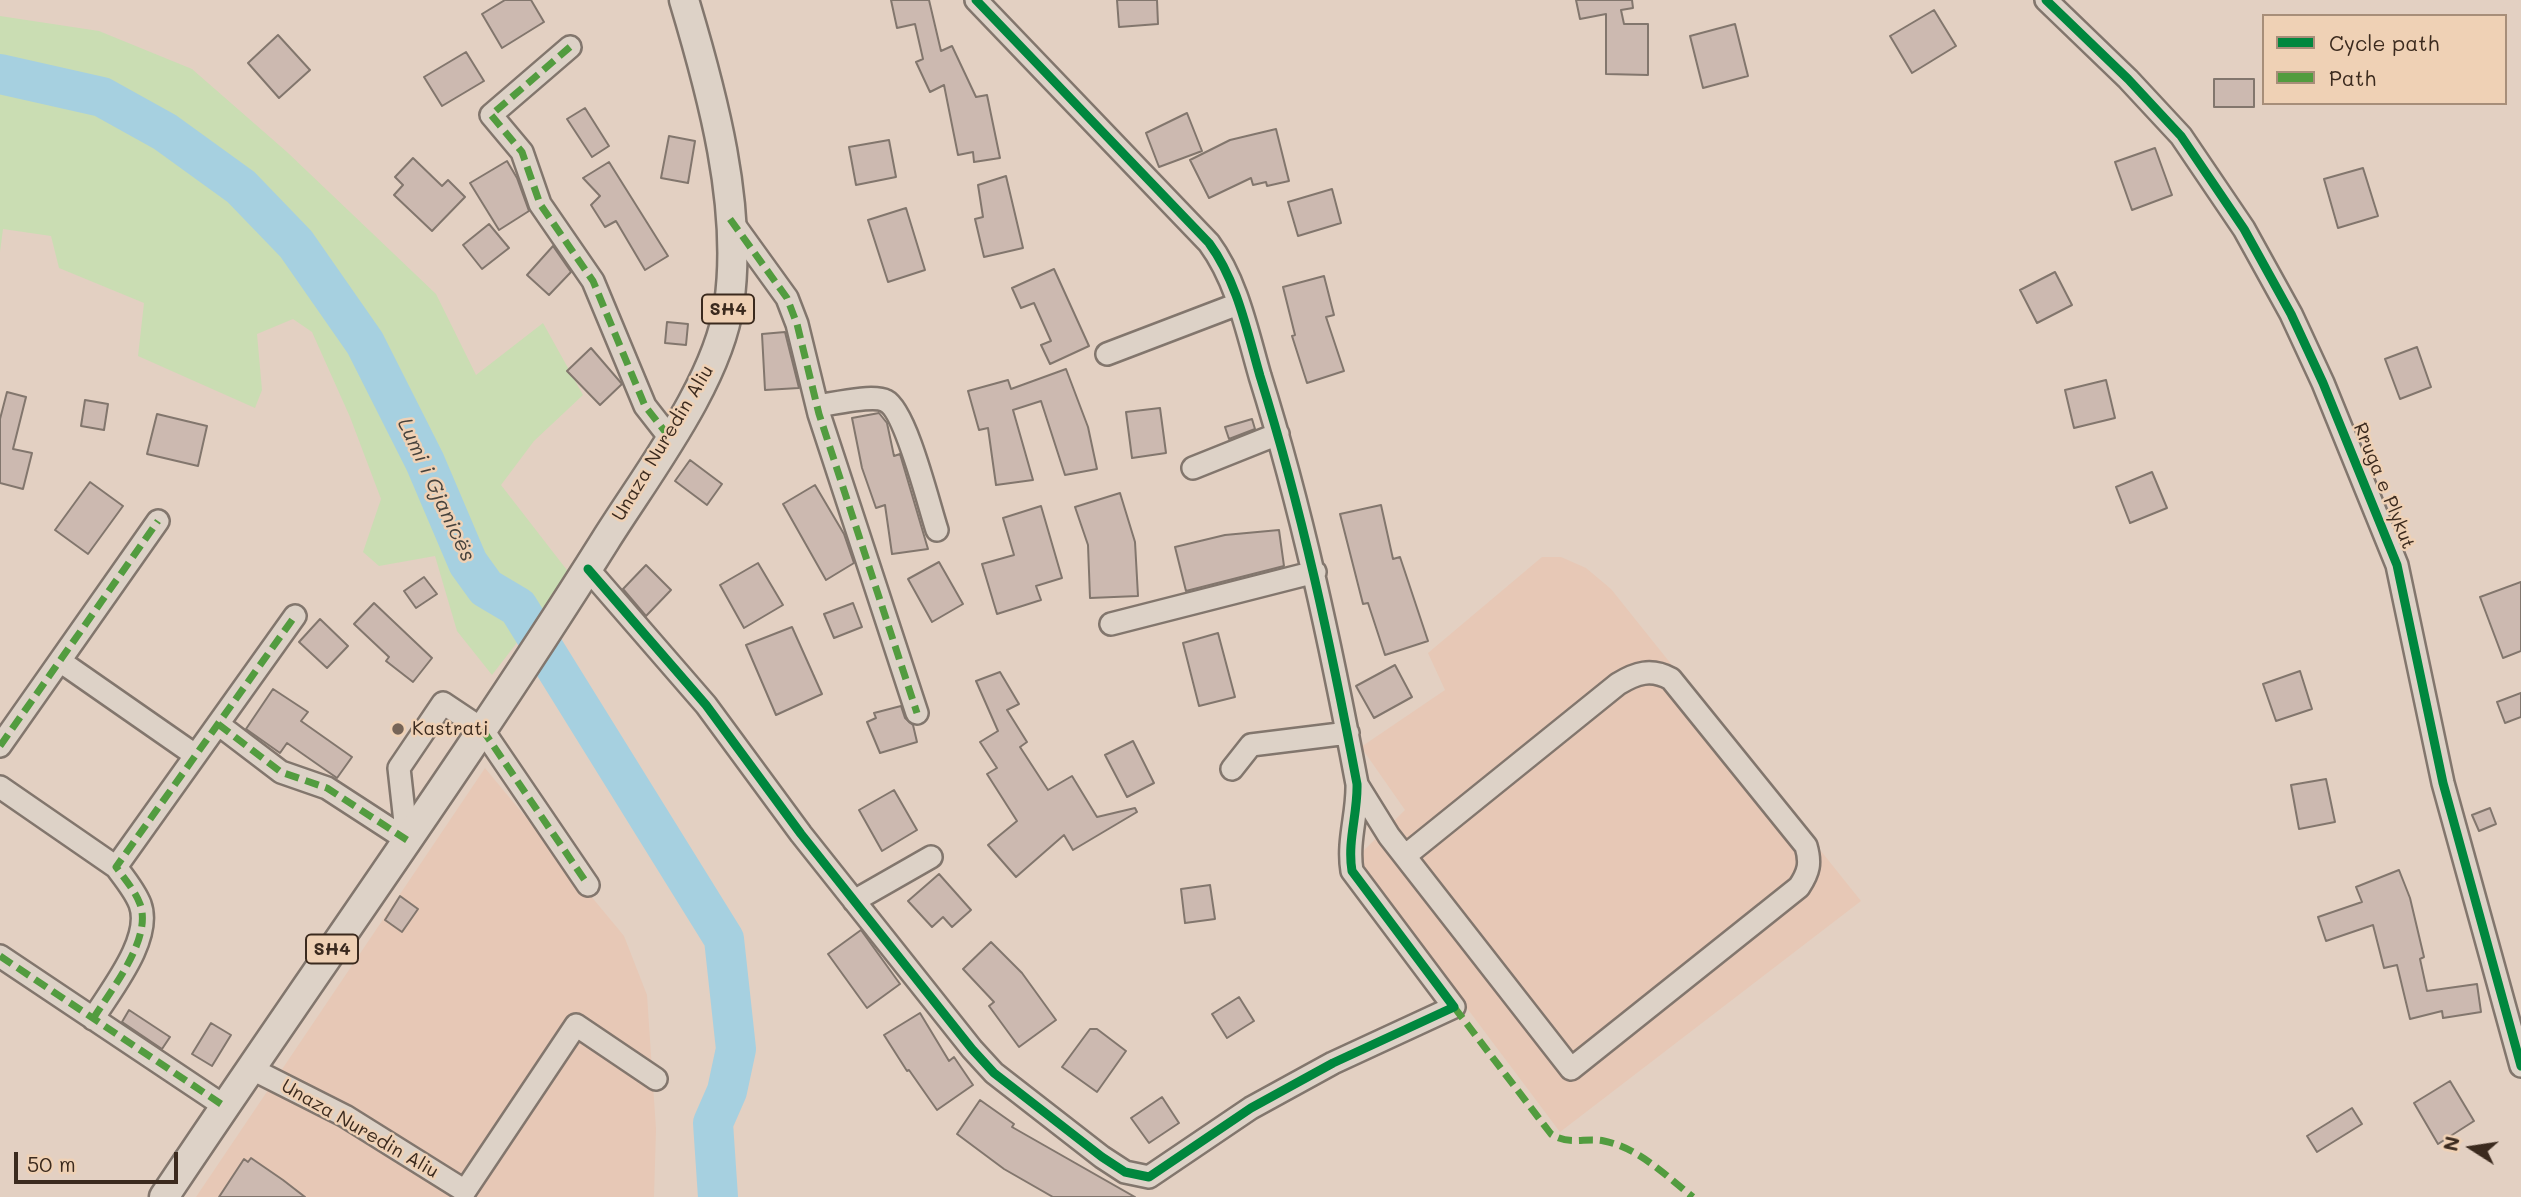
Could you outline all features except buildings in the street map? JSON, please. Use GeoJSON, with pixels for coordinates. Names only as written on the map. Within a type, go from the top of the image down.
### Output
{"type":"FeatureCollection","features":[{"type":"Feature","properties":{"kind":"main road","name":"Unaza Nuredin Aliu"},"geometry":{"type":"LineString","coordinates":[[164,1197],[502,701],[670,438],[712,363],[723,332],[729,303],[730,219],[719,138],[684,0]]}},
{"type":"Feature","properties":{"kind":"street"},"geometry":{"type":"LineString","coordinates":[[583,576],[706,705],[746,762],[972,1049],[994,1073],[1125,1172],[1149,1177],[1251,1108],[1333,1063],[1454,1007],[1352,871],[1351,844],[1358,804],[1357,784],[1315,572],[1279,434],[1228,275],[1209,243],[976,0]]}},
{"type":"Feature","properties":{"kind":"street","name":"Rruga e Plykut"},"geometry":{"type":"LineString","coordinates":[[2046,0],[2128,79],[2181,136],[2244,229],[2291,314],[2323,383],[2381,520],[2396,565],[2443,783],[2521,1066]]}},
{"type":"Feature","properties":{"kind":"street"},"geometry":{"type":"LineString","coordinates":[[570,47],[491,115],[522,152],[540,204],[593,281],[645,405],[670,438]]}},
{"type":"Feature","properties":{"kind":"street"},"geometry":{"type":"LineString","coordinates":[[730,219],[787,298],[797,324],[817,406],[917,713]]}},
{"type":"Feature","properties":{"kind":"street"},"geometry":{"type":"LineString","coordinates":[[1107,354],[1238,304]]}},
{"type":"Feature","properties":{"kind":"street"},"geometry":{"type":"LineString","coordinates":[[817,406],[873,399],[886,401],[894,409],[906,433],[937,530]]}},
{"type":"Feature","properties":{"kind":"street"},"geometry":{"type":"LineString","coordinates":[[1194,468],[1279,434]]}},
{"type":"Feature","properties":{"kind":"street"},"geometry":{"type":"LineString","coordinates":[[0,746],[158,521]]}},
{"type":"Feature","properties":{"kind":"street"},"geometry":{"type":"LineString","coordinates":[[1111,624],[1315,572]]}},
{"type":"Feature","properties":{"kind":"street"},"geometry":{"type":"LineString","coordinates":[[116,867],[295,616]]}},
{"type":"Feature","properties":{"kind":"street"},"geometry":{"type":"LineString","coordinates":[[60,661],[195,755]]}},
{"type":"Feature","properties":{"kind":"street"},"geometry":{"type":"LineString","coordinates":[[1357,784],[1374,815],[1405,856],[1570,1069],[1799,887],[1807,875],[1810,860],[1806,846],[1671,679],[1660,673],[1647,672],[1633,675],[1618,684],[1405,856]]}},
{"type":"Feature","properties":{"kind":"street"},"geometry":{"type":"LineString","coordinates":[[407,840],[399,768],[443,703],[482,729],[588,885]]}},
{"type":"Feature","properties":{"kind":"street"},"geometry":{"type":"LineString","coordinates":[[218,724],[281,772],[327,788],[407,840]]}},
{"type":"Feature","properties":{"kind":"street"},"geometry":{"type":"LineString","coordinates":[[1232,769],[1251,745],[1348,733]]}},
{"type":"Feature","properties":{"kind":"street"},"geometry":{"type":"LineString","coordinates":[[0,787],[116,867],[141,905],[143,921],[129,961],[93,1019]]}},
{"type":"Feature","properties":{"kind":"street"},"geometry":{"type":"LineString","coordinates":[[854,901],[931,857]]}},
{"type":"Feature","properties":{"kind":"street"},"geometry":{"type":"LineString","coordinates":[[0,956],[224,1106]]}},
{"type":"Feature","properties":{"kind":"street","name":"Unaza Nuredin Aliu"},"geometry":{"type":"LineString","coordinates":[[250,1068],[345,1116],[465,1191],[576,1025],[656,1079]]}},
{"type":"Feature","properties":{"kind":"shaded area"},"geometry":{"type":"Polygon","coordinates":[[[1542,557],[1561,557],[1586,568],[1611,589],[1861,901],[1560,1132],[1355,859],[1405,810],[1361,747],[1445,690],[1428,653],[1542,557]]]}},
{"type":"Feature","properties":{"kind":"shaded area"},"geometry":{"type":"Polygon","coordinates":[[[485,768],[624,936],[647,995],[656,1129],[654,1197],[196,1197],[485,768]]]}},
{"type":"Feature","properties":{"kind":"green space"},"geometry":{"type":"Polygon","coordinates":[[[0,16],[99,31],[192,69],[287,152],[436,294],[476,375],[543,323],[583,395],[534,441],[501,485],[570,574],[492,675],[457,631],[435,556],[379,566],[363,552],[381,499],[350,417],[312,332],[293,319],[257,334],[262,390],[255,408],[138,356],[144,303],[59,268],[51,236],[3,229],[0,252],[0,16]]]}},
{"type":"Feature","properties":{"kind":"waterway","name":"Lumi i Gjanicës"},"geometry":{"type":"LineString","coordinates":[[0,74],[102,97],[165,132],[241,187],[296,244],[365,343],[425,462],[468,563],[486,588],[518,607],[724,939],[736,1049],[727,1091],[713,1123],[718,1197]]}},
{"type":"Feature","properties":{"kind":"marked path"},"geometry":{"type":"LineString","coordinates":[[570,47],[491,115],[522,152],[540,204],[593,281],[645,406],[670,438]]}},
{"type":"Feature","properties":{"kind":"marked path"},"geometry":{"type":"LineString","coordinates":[[730,219],[787,298],[797,324],[819,414],[917,713]]}},
{"type":"Feature","properties":{"kind":"marked path"},"geometry":{"type":"LineString","coordinates":[[0,746],[158,521]]}},
{"type":"Feature","properties":{"kind":"marked path"},"geometry":{"type":"LineString","coordinates":[[93,1019],[128,964],[141,933],[140,904],[116,867],[295,616]]}},
{"type":"Feature","properties":{"kind":"marked path"},"geometry":{"type":"LineString","coordinates":[[218,724],[281,772],[327,788],[407,840]]}},
{"type":"Feature","properties":{"kind":"marked path"},"geometry":{"type":"LineString","coordinates":[[482,729],[588,885]]}},
{"type":"Feature","properties":{"kind":"marked path"},"geometry":{"type":"LineString","coordinates":[[0,956],[224,1106]]}},
{"type":"Feature","properties":{"kind":"marked path"},"geometry":{"type":"LineString","coordinates":[[1454,1007],[1551,1134],[1564,1140],[1604,1141],[1629,1150],[1652,1164],[1693,1197]]}},
{"type":"Feature","properties":{"kind":"cycle path"},"geometry":{"type":"LineString","coordinates":[[588,569],[706,705],[801,834],[972,1049],[994,1073],[1125,1172],[1149,1177],[1251,1108],[1333,1063],[1454,1007],[1352,871],[1351,849],[1357,784],[1337,681],[1289,477],[1246,324],[1227,273],[1209,243],[976,0]]}},
{"type":"Feature","properties":{"kind":"cycle path"},"geometry":{"type":"LineString","coordinates":[[2046,0],[2128,79],[2181,136],[2244,229],[2291,314],[2323,383],[2397,565],[2443,783],[2521,1066]]}},
{"type":"Feature","properties":{"kind":"place","name":"Kastrati"},"geometry":{"type":"Point","coordinates":[398,729]}}]}
